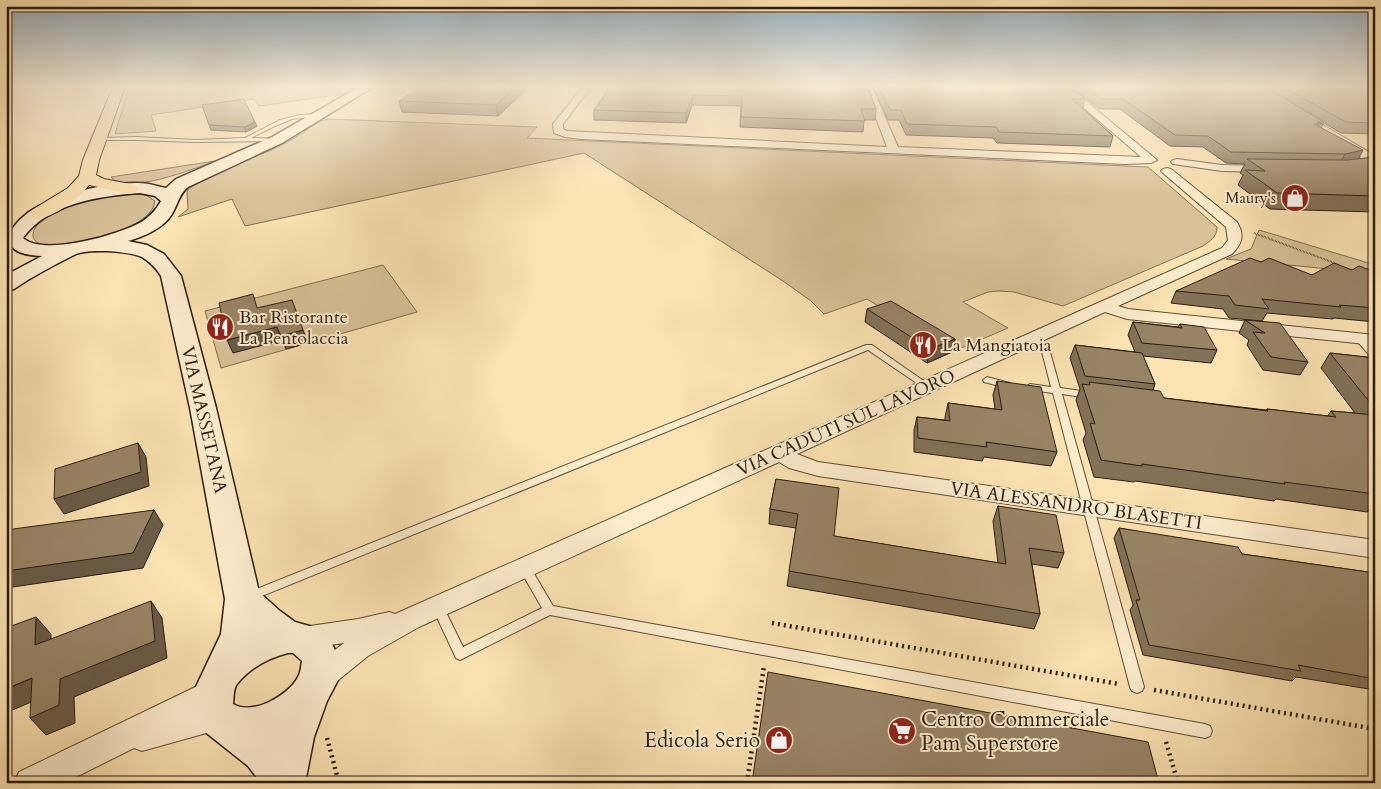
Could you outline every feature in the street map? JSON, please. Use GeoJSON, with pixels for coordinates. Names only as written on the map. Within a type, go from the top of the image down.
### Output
{"type":"FeatureCollection","features":[{"type":"Feature","properties":{"kind":"main road"},"geometry":{"type":"LineString","coordinates":[[39,214],[74,192],[87,177],[106,124]]}},
{"type":"Feature","properties":{"kind":"main road"},"geometry":{"type":"LineString","coordinates":[[207,170],[134,188],[73,200],[29,219],[16,231],[13,238],[20,246],[46,250],[87,247],[146,239],[166,212],[172,192],[176,188],[207,170],[277,140],[305,124]]}},
{"type":"Feature","properties":{"kind":"main road"},"geometry":{"type":"LineString","coordinates":[[87,177],[99,183],[161,192],[170,200]]}},
{"type":"Feature","properties":{"kind":"main road","name":"VIA MASSETANA"},"geometry":{"type":"LineString","coordinates":[[146,239],[171,276],[203,408],[243,599],[240,634],[222,701]]}},
{"type":"Feature","properties":{"kind":"main road"},"geometry":{"type":"LineString","coordinates":[[6,270],[20,246]]}},
{"type":"Feature","properties":{"kind":"main road"},"geometry":{"type":"LineString","coordinates":[[6,284],[42,263],[87,247]]}},
{"type":"Feature","properties":{"kind":"main road"},"geometry":{"type":"LineString","coordinates":[[243,599],[267,622],[294,638],[315,646],[321,661],[317,702],[293,737],[284,781]]}},
{"type":"Feature","properties":{"kind":"main road"},"geometry":{"type":"LineString","coordinates":[[222,701],[244,653],[266,642],[294,638]]}},
{"type":"Feature","properties":{"kind":"main road"},"geometry":{"type":"LineString","coordinates":[[222,701],[251,727],[272,722],[293,710],[317,702]]}},
{"type":"Feature","properties":{"kind":"main road"},"geometry":{"type":"LineString","coordinates":[[222,701],[263,750],[284,781]]}},
{"type":"Feature","properties":{"kind":"street"},"geometry":{"type":"LineString","coordinates":[[559,124],[556,128],[565,134],[581,136],[1164,162],[1222,168],[1280,169]]}},
{"type":"Feature","properties":{"kind":"street"},"geometry":{"type":"LineString","coordinates":[[883,124],[894,150]]}},
{"type":"Feature","properties":{"kind":"street"},"geometry":{"type":"LineString","coordinates":[[1110,124],[1141,149],[1183,175],[1222,168]]}},
{"type":"Feature","properties":{"kind":"street"},"geometry":{"type":"LineString","coordinates":[[1316,124],[1360,150],[1367,158],[1366,164],[1361,167],[1339,170]]}},
{"type":"Feature","properties":{"kind":"street"},"geometry":{"type":"LineString","coordinates":[[1164,162],[1186,187],[1232,225]]}},
{"type":"Feature","properties":{"kind":"street"},"geometry":{"type":"LineString","coordinates":[[1186,187],[1188,180],[1196,173]]}},
{"type":"Feature","properties":{"kind":"street","name":"VIA CADUTI SUL LAVORO"},"geometry":{"type":"LineString","coordinates":[[317,702],[358,648],[410,619],[1227,251],[1235,243],[1236,237],[1232,225]]}},
{"type":"Feature","properties":{"kind":"street"},"geometry":{"type":"LineString","coordinates":[[1103,307],[1126,314],[1367,340]]}},
{"type":"Feature","properties":{"kind":"street","name":"VIA ALESSANDRO BLASETTI"},"geometry":{"type":"LineString","coordinates":[[780,453],[796,463],[818,469],[1375,549]]}},
{"type":"Feature","properties":{"kind":"street","name":"VIA CADUTI SUL LAVORO"},"geometry":{"type":"LineString","coordinates":[[294,638],[358,630],[410,619]]}},
{"type":"Feature","properties":{"kind":"street"},"geometry":{"type":"LineString","coordinates":[[30,783],[109,745],[222,701]]}},
{"type":"Feature","properties":{"kind":"lane"},"geometry":{"type":"LineString","coordinates":[[247,138],[275,124]]}},
{"type":"Feature","properties":{"kind":"lane"},"geometry":{"type":"LineString","coordinates":[[100,140],[121,138],[196,141],[247,138],[277,140]]}},
{"type":"Feature","properties":{"kind":"lane"},"geometry":{"type":"LineString","coordinates":[[1367,340],[1375,356]]}},
{"type":"Feature","properties":{"kind":"lane"},"geometry":{"type":"LineString","coordinates":[[243,599],[869,347],[927,386]]}},
{"type":"Feature","properties":{"kind":"lane"},"geometry":{"type":"LineString","coordinates":[[1046,352],[1137,687]]}},
{"type":"Feature","properties":{"kind":"lane"},"geometry":{"type":"LineString","coordinates":[[987,380],[1094,395]]}},
{"type":"Feature","properties":{"kind":"lane"},"geometry":{"type":"LineString","coordinates":[[525,568],[549,610]]}},
{"type":"Feature","properties":{"kind":"lane"},"geometry":{"type":"LineString","coordinates":[[438,607],[460,654],[549,610],[1205,731]]}},
{"type":"Feature","properties":{"kind":"path"},"geometry":{"type":"LineString","coordinates":[[1232,225],[1343,267]]}},
{"type":"Feature","properties":{"kind":"path"},"geometry":{"type":"LineString","coordinates":[[772,623],[1375,729]]}},
{"type":"Feature","properties":{"kind":"path"},"geometry":{"type":"LineString","coordinates":[[746,783],[763,692],[764,665]]}},
{"type":"Feature","properties":{"kind":"path"},"geometry":{"type":"LineString","coordinates":[[317,702],[340,783]]}},
{"type":"Feature","properties":{"kind":"shaded area"},"geometry":{"type":"Polygon","coordinates":[[[118,124],[154,124],[156,131],[115,134],[118,124]]]}},
{"type":"Feature","properties":{"kind":"shaded area"},"geometry":{"type":"Polygon","coordinates":[[[316,124],[454,124],[537,127],[527,138],[1148,167],[1217,227],[1217,230],[1213,238],[1203,246],[1063,306],[1014,292],[999,291],[988,292],[963,302],[1008,328],[952,352],[867,299],[824,314],[811,301],[783,281],[584,153],[245,226],[232,199],[178,217],[188,209],[187,191],[207,176],[289,141],[316,124]]]}},
{"type":"Feature","properties":{"kind":"shaded area"},"geometry":{"type":"Polygon","coordinates":[[[215,161],[162,179],[145,182],[131,184],[119,182],[111,177],[215,161]]]}},
{"type":"Feature","properties":{"kind":"shaded area"},"geometry":{"type":"Polygon","coordinates":[[[128,193],[146,195],[155,201],[150,212],[130,226],[115,233],[80,243],[49,245],[38,243],[34,239],[34,230],[40,221],[62,208],[128,193]]]}},
{"type":"Feature","properties":{"kind":"shaded area"},"geometry":{"type":"Polygon","coordinates":[[[1259,230],[1375,265],[1375,276],[1360,272],[1226,259],[1251,249],[1259,230]]]}},
{"type":"Feature","properties":{"kind":"shaded area"},"geometry":{"type":"Polygon","coordinates":[[[383,265],[417,312],[221,368],[205,311],[383,265]]]}},
{"type":"Feature","properties":{"kind":"building"},"geometry":{"type":"Polygon","coordinates":[[[209,124],[251,124],[245,127],[209,124]]]}},
{"type":"Feature","properties":{"kind":"building"},"geometry":{"type":"Polygon","coordinates":[[[907,124],[1100,124],[1113,136],[999,132],[996,127],[907,124]]]}},
{"type":"Feature","properties":{"kind":"building"},"geometry":{"type":"Polygon","coordinates":[[[1159,124],[1322,124],[1314,124],[1363,150],[1345,154],[1231,152],[1208,136],[1175,135],[1159,124]]]}},
{"type":"Feature","properties":{"kind":"building"},"geometry":{"type":"Polygon","coordinates":[[[1375,154],[1375,196],[1277,193],[1245,170],[1265,171],[1247,159],[1347,160],[1367,158],[1375,154]]]}},
{"type":"Feature","properties":{"kind":"building"},"geometry":{"type":"Polygon","coordinates":[[[1250,258],[1261,262],[1269,258],[1312,275],[1334,263],[1352,270],[1359,266],[1375,272],[1375,308],[1339,305],[1341,307],[1262,299],[1269,309],[1235,305],[1229,296],[1176,291],[1250,258]]]}},
{"type":"Feature","properties":{"kind":"building"},"geometry":{"type":"Polygon","coordinates":[[[253,294],[257,308],[292,300],[303,330],[281,336],[277,327],[227,340],[219,303],[253,294]]]}},
{"type":"Feature","properties":{"kind":"building"},"geometry":{"type":"Polygon","coordinates":[[[891,301],[955,339],[930,349],[867,309],[891,301]]]}},
{"type":"Feature","properties":{"kind":"building"},"geometry":{"type":"Polygon","coordinates":[[[1245,320],[1280,323],[1308,362],[1271,357],[1253,332],[1265,333],[1245,320]]]}},
{"type":"Feature","properties":{"kind":"building"},"geometry":{"type":"Polygon","coordinates":[[[1133,322],[1182,328],[1180,324],[1204,327],[1217,350],[1142,343],[1133,322]]]}},
{"type":"Feature","properties":{"kind":"building"},"geometry":{"type":"Polygon","coordinates":[[[1075,345],[1142,353],[1155,384],[1085,376],[1075,345]]]}},
{"type":"Feature","properties":{"kind":"building"},"geometry":{"type":"Polygon","coordinates":[[[1330,353],[1375,358],[1375,406],[1372,405],[1330,353]]]}},
{"type":"Feature","properties":{"kind":"building"},"geometry":{"type":"Polygon","coordinates":[[[997,381],[1041,387],[1057,452],[986,442],[987,447],[918,438],[917,417],[950,421],[948,403],[1002,410],[997,381]]]}},
{"type":"Feature","properties":{"kind":"building"},"geometry":{"type":"Polygon","coordinates":[[[1089,382],[1160,391],[1164,398],[1268,411],[1267,409],[1336,417],[1331,411],[1375,415],[1375,494],[1101,460],[1090,423],[1095,424],[1082,384],[1090,385],[1089,382]]]}},
{"type":"Feature","properties":{"kind":"building"},"geometry":{"type":"Polygon","coordinates":[[[138,443],[141,472],[54,499],[55,469],[138,443]]]}},
{"type":"Feature","properties":{"kind":"building"},"geometry":{"type":"Polygon","coordinates":[[[776,479],[839,488],[834,536],[1006,564],[998,506],[1056,515],[1064,553],[1029,548],[1040,614],[789,571],[798,514],[770,509],[776,479]]]}},
{"type":"Feature","properties":{"kind":"building"},"geometry":{"type":"Polygon","coordinates":[[[154,510],[133,553],[6,571],[6,530],[154,510]]]}},
{"type":"Feature","properties":{"kind":"building"},"geometry":{"type":"Polygon","coordinates":[[[1119,528],[1238,547],[1242,554],[1375,573],[1375,679],[1298,665],[1301,671],[1149,645],[1136,600],[1140,600],[1119,528]]]}},
{"type":"Feature","properties":{"kind":"building"},"geometry":{"type":"Polygon","coordinates":[[[151,601],[155,641],[60,679],[59,705],[30,718],[32,678],[6,689],[6,628],[36,617],[35,645],[151,601]]]}},
{"type":"Feature","properties":{"kind":"building","name":"Centro Commerciale Pam Superstore"},"geometry":{"type":"Polygon","coordinates":[[[768,672],[1148,742],[1159,783],[752,783],[768,672]]]}},
{"type":"Feature","properties":{"kind":"place","name":"Maury's"},"geometry":{"type":"Point","coordinates":[1295,198]}},
{"type":"Feature","properties":{"kind":"place","name":"Bar Ristorante La Pentolaccia"},"geometry":{"type":"Point","coordinates":[220,327]}},
{"type":"Feature","properties":{"kind":"place","name":"La Mangiatoia"},"geometry":{"type":"Point","coordinates":[923,345]}},
{"type":"Feature","properties":{"kind":"place","name":"Centro Commerciale Pam Superstore"},"geometry":{"type":"Point","coordinates":[902,731]}},
{"type":"Feature","properties":{"kind":"place","name":"Edicola Serio"},"geometry":{"type":"Point","coordinates":[779,740]}}]}
